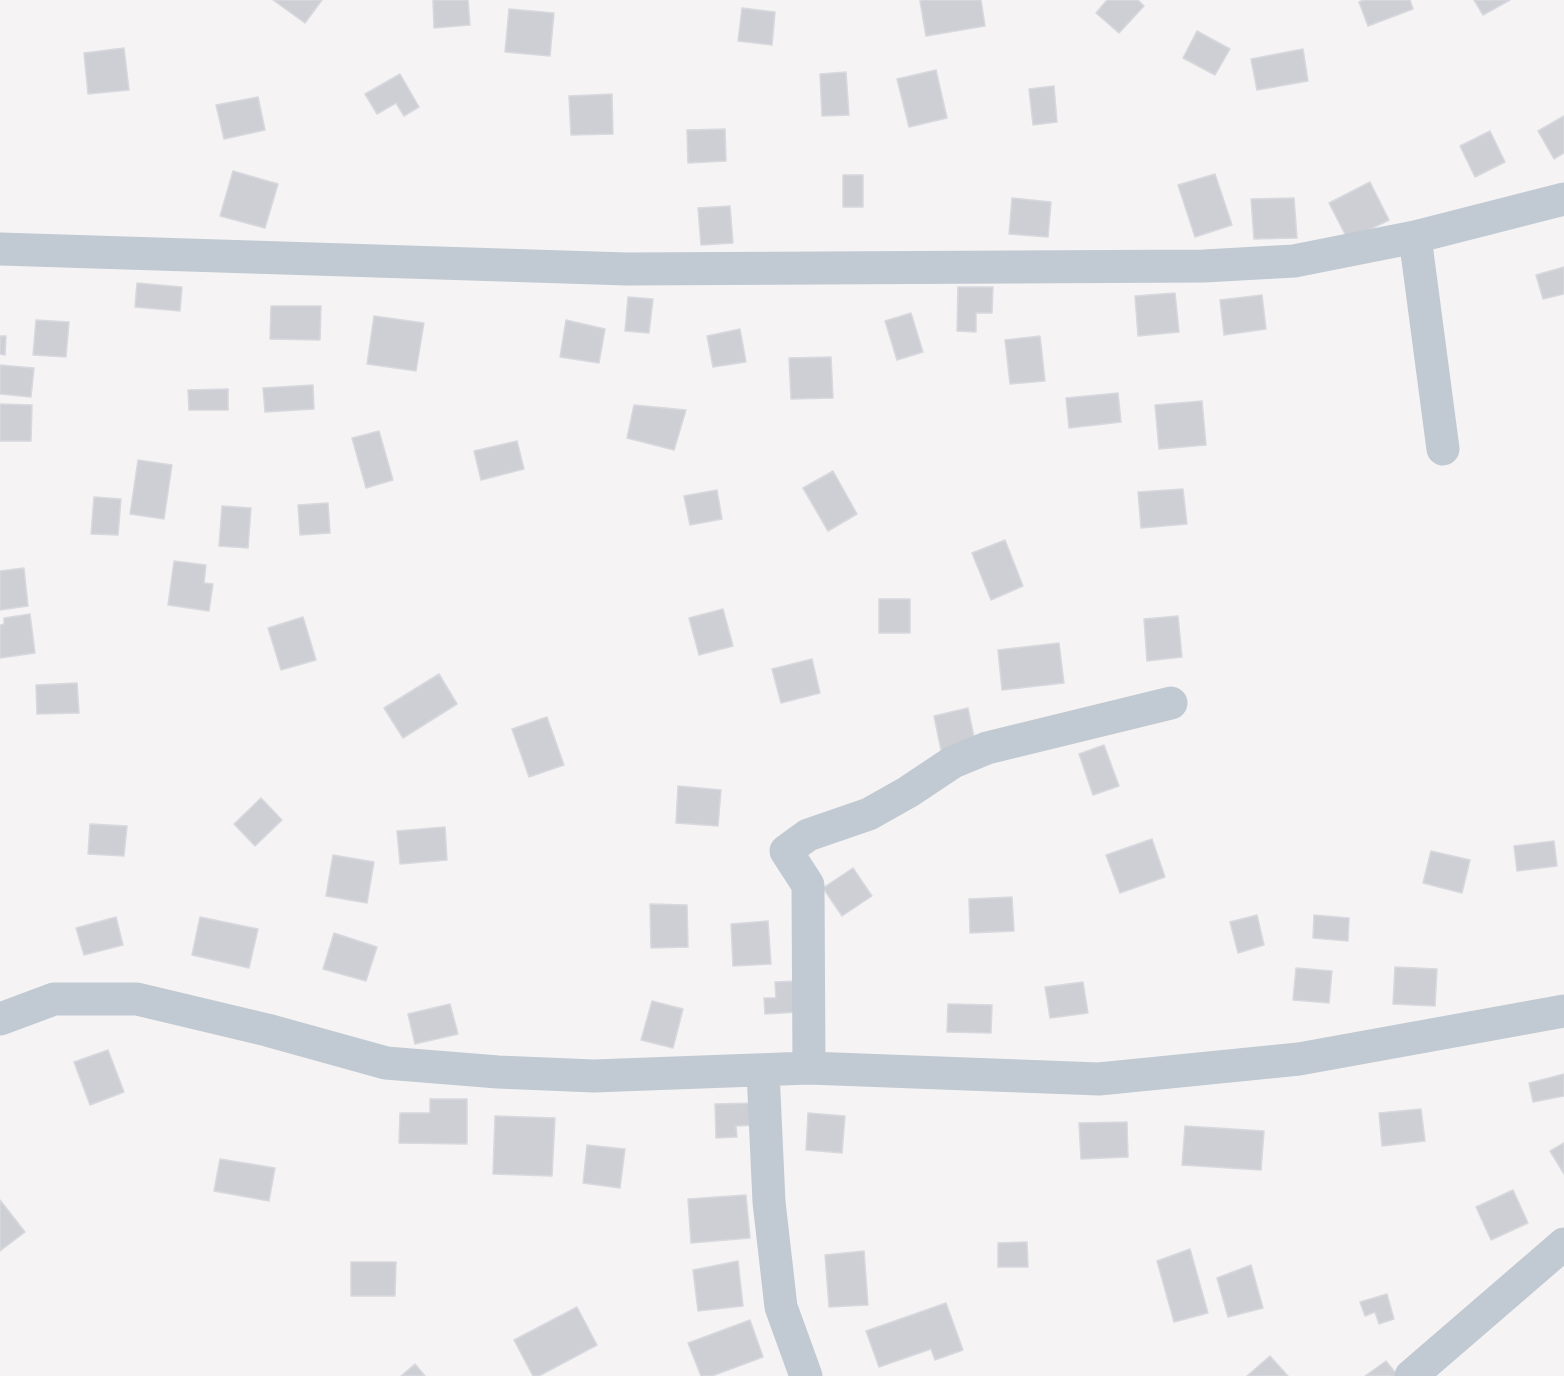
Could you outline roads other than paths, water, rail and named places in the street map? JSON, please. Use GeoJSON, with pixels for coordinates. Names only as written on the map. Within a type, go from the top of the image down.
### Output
{"type":"FeatureCollection","features":[{"type":"Feature","properties":{"kind":"street"},"geometry":{"type":"LineString","coordinates":[[0,249],[627,269],[1204,266],[1294,261],[1415,237],[1564,199]]}},
{"type":"Feature","properties":{"kind":"street"},"geometry":{"type":"LineString","coordinates":[[1415,237],[1443,449]]}},
{"type":"Feature","properties":{"kind":"street"},"geometry":{"type":"LineString","coordinates":[[809,1068],[808,885],[786,850],[808,835],[869,814],[908,792],[953,762],[987,748],[1170,703]]}},
{"type":"Feature","properties":{"kind":"street"},"geometry":{"type":"LineString","coordinates":[[0,1019],[54,999],[137,999],[267,1030],[386,1063],[498,1072],[594,1076],[809,1068],[1099,1079],[1299,1059],[1564,1011]]}},
{"type":"Feature","properties":{"kind":"street"},"geometry":{"type":"LineString","coordinates":[[763,1071],[769,1202],[781,1307],[806,1376]]}},
{"type":"Feature","properties":{"kind":"street"},"geometry":{"type":"LineString","coordinates":[[1411,1376],[1564,1245]]}}]}
